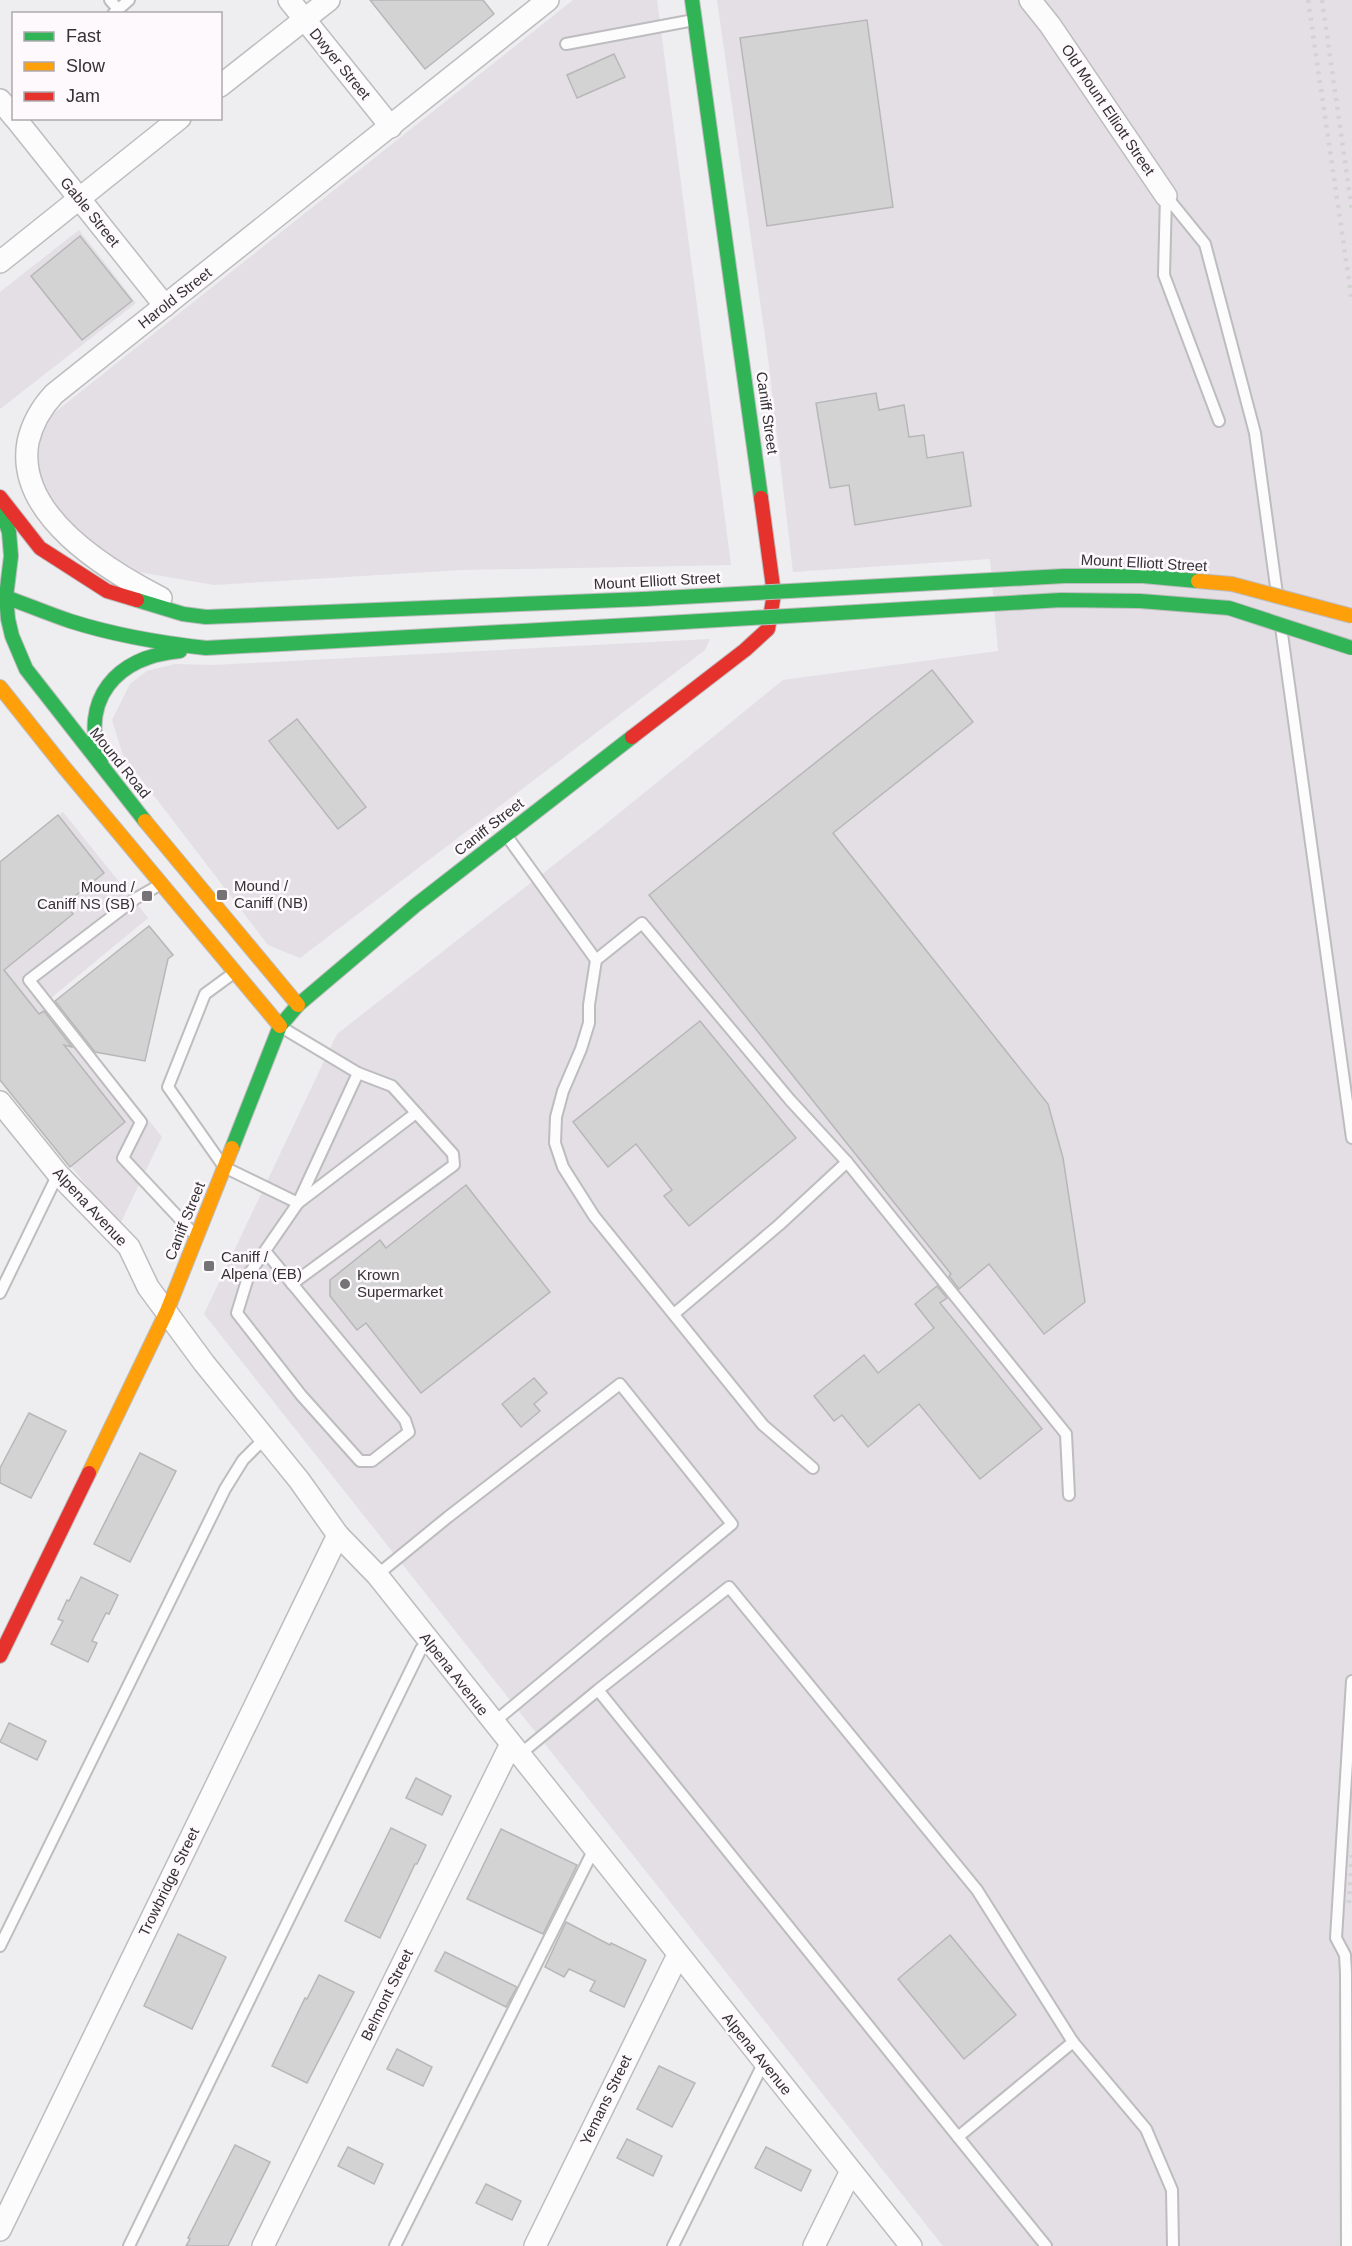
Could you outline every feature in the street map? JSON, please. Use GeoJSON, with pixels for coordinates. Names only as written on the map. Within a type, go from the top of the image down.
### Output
{"type":"FeatureCollection","features":[{"type":"Feature","properties":{"kind":"street","name":"Dwyer Street"},"geometry":{"type":"LineString","coordinates":[[289,0],[391,127]]}},
{"type":"Feature","properties":{"kind":"street"},"geometry":{"type":"LineString","coordinates":[[222,84],[329,0]]}},
{"type":"Feature","properties":{"kind":"street","name":"Harold Street"},"geometry":{"type":"LineString","coordinates":[[206,617],[170,603],[136,585],[81,546],[46,511],[34,489],[27,468],[30,433],[37,416],[47,402],[548,0]]}},
{"type":"Feature","properties":{"kind":"street","name":"Caniff Street"},"geometry":{"type":"LineString","coordinates":[[0,1656],[167,1311],[280,1026],[298,1005],[416,905],[745,650],[768,629],[774,594],[772,574],[692,0]]}},
{"type":"Feature","properties":{"kind":"street","name":"Old Mount Elliott Street"},"geometry":{"type":"LineString","coordinates":[[1030,0],[1050,25],[1166,196]]}},
{"type":"Feature","properties":{"kind":"street","name":"Gable Street"},"geometry":{"type":"LineString","coordinates":[[18,120],[165,306]]}},
{"type":"Feature","properties":{"kind":"street"},"geometry":{"type":"LineString","coordinates":[[0,262],[178,120]]}},
{"type":"Feature","properties":{"kind":"street","name":"Mount Elliott Street"},"geometry":{"type":"LineString","coordinates":[[0,497],[40,548],[106,591],[183,614],[206,617],[644,599],[1064,576],[1143,576],[1232,584],[1352,616]]}},
{"type":"Feature","properties":{"kind":"street","name":"Mound Road"},"geometry":{"type":"LineString","coordinates":[[0,506],[9,532],[11,556],[3,596],[12,636],[26,669],[106,773],[298,1005]]}},
{"type":"Feature","properties":{"kind":"street"},"geometry":{"type":"LineString","coordinates":[[3,596],[52,616],[108,632],[160,643],[206,648]]}},
{"type":"Feature","properties":{"kind":"street"},"geometry":{"type":"LineString","coordinates":[[106,773],[97,754],[94,729],[99,705],[111,683],[136,662],[175,651],[1061,600],[1140,601],[1229,608],[1352,648]]}},
{"type":"Feature","properties":{"kind":"street"},"geometry":{"type":"LineString","coordinates":[[0,687],[280,1026]]}},
{"type":"Feature","properties":{"kind":"street","name":"Alpena Avenue"},"geometry":{"type":"LineString","coordinates":[[0,1102],[58,1174],[129,1247],[148,1287],[204,1363],[299,1480],[338,1535],[377,1575],[911,2246]]}},
{"type":"Feature","properties":{"kind":"street","name":"Trowbridge Street"},"geometry":{"type":"LineString","coordinates":[[0,2230],[338,1535]]}},
{"type":"Feature","properties":{"kind":"street","name":"Belmont Street"},"geometry":{"type":"LineString","coordinates":[[263,2246],[515,1750]]}},
{"type":"Feature","properties":{"kind":"street","name":"Yemans Street"},"geometry":{"type":"LineString","coordinates":[[535,2246],[678,1954]]}},
{"type":"Feature","properties":{"kind":"street"},"geometry":{"type":"LineString","coordinates":[[814,2246],[851,2171]]}},
{"type":"Feature","properties":{"kind":"lane"},"geometry":{"type":"LineString","coordinates":[[110,0],[115,11],[129,0]]}},
{"type":"Feature","properties":{"kind":"lane"},"geometry":{"type":"LineString","coordinates":[[566,44],[695,20]]}},
{"type":"Feature","properties":{"kind":"lane"},"geometry":{"type":"LineString","coordinates":[[1166,196],[1164,275],[1219,421]]}},
{"type":"Feature","properties":{"kind":"lane"},"geometry":{"type":"LineString","coordinates":[[1166,196],[1205,244],[1255,433],[1352,1138]]}},
{"type":"Feature","properties":{"kind":"lane"},"geometry":{"type":"LineString","coordinates":[[506,835],[596,960]]}},
{"type":"Feature","properties":{"kind":"lane"},"geometry":{"type":"LineString","coordinates":[[161,884],[135,899],[29,980],[141,1122],[123,1158],[196,1237]]}},
{"type":"Feature","properties":{"kind":"lane"},"geometry":{"type":"LineString","coordinates":[[813,1468],[763,1425],[594,1216],[563,1167],[555,1143],[556,1117],[563,1091],[581,1049],[589,1023],[589,1005],[596,960],[642,924],[790,1100],[848,1162],[1066,1434],[1069,1495]]}},
{"type":"Feature","properties":{"kind":"lane"},"geometry":{"type":"LineString","coordinates":[[235,972],[204,994],[168,1087],[224,1167],[298,1203]]}},
{"type":"Feature","properties":{"kind":"lane"},"geometry":{"type":"LineString","coordinates":[[280,1026],[358,1073],[392,1086],[453,1154],[454,1165],[292,1284]]}},
{"type":"Feature","properties":{"kind":"lane"},"geometry":{"type":"LineString","coordinates":[[265,1251],[405,1420],[409,1432],[372,1461],[360,1461],[301,1395],[237,1313],[249,1274],[298,1203],[358,1073]]}},
{"type":"Feature","properties":{"kind":"lane"},"geometry":{"type":"LineString","coordinates":[[298,1203],[416,1113]]}},
{"type":"Feature","properties":{"kind":"lane"},"geometry":{"type":"LineString","coordinates":[[674,1314],[779,1225],[848,1162]]}},
{"type":"Feature","properties":{"kind":"lane"},"geometry":{"type":"LineString","coordinates":[[0,1293],[58,1174]]}},
{"type":"Feature","properties":{"kind":"lane"},"geometry":{"type":"LineString","coordinates":[[377,1575],[620,1384],[702,1486],[732,1524],[494,1723]]}},
{"type":"Feature","properties":{"kind":"lane"},"geometry":{"type":"LineString","coordinates":[[0,1946],[225,1489],[243,1460],[264,1439]]}},
{"type":"Feature","properties":{"kind":"lane"},"geometry":{"type":"LineString","coordinates":[[515,1750],[598,1690],[729,1587],[977,1890],[1073,2042],[1146,2129],[1172,2190],[1173,2246]]}},
{"type":"Feature","properties":{"kind":"lane"},"geometry":{"type":"LineString","coordinates":[[129,2246],[421,1649],[429,1642]]}},
{"type":"Feature","properties":{"kind":"lane"},"geometry":{"type":"LineString","coordinates":[[1347,2246],[1346,1973],[1345,1955],[1336,1938],[1352,1681]]}},
{"type":"Feature","properties":{"kind":"lane"},"geometry":{"type":"LineString","coordinates":[[598,1690],[1046,2246]]}},
{"type":"Feature","properties":{"kind":"lane"},"geometry":{"type":"LineString","coordinates":[[395,2246],[594,1849]]}},
{"type":"Feature","properties":{"kind":"lane"},"geometry":{"type":"LineString","coordinates":[[958,2137],[1073,2042]]}},
{"type":"Feature","properties":{"kind":"lane"},"geometry":{"type":"LineString","coordinates":[[673,2246],[764,2062]]}},
{"type":"Feature","properties":{"kind":"shaded area"},"geometry":{"type":"Polygon","coordinates":[[[573,0],[657,0],[731,565],[462,570],[214,585],[139,572],[86,540],[47,498],[36,468],[44,421],[573,0]]]}},
{"type":"Feature","properties":{"kind":"shaded area"},"geometry":{"type":"Polygon","coordinates":[[[717,0],[1352,0],[1352,2246],[943,2246],[204,1314],[337,1034],[596,832],[783,680],[998,651],[990,559],[793,572],[767,350],[717,0]]]}},
{"type":"Feature","properties":{"kind":"shaded area"},"geometry":{"type":"Polygon","coordinates":[[[79,230],[136,303],[0,409],[0,292],[79,230]]]}},
{"type":"Feature","properties":{"kind":"shaded area"},"geometry":{"type":"Polygon","coordinates":[[[710,639],[705,650],[300,958],[268,945],[123,755],[112,720],[130,684],[147,671],[175,664],[214,665],[710,639]]]}},
{"type":"Feature","properties":{"kind":"shaded area"},"geometry":{"type":"Polygon","coordinates":[[[63,812],[148,918],[51,998],[162,1137],[119,1226],[0,1078],[0,861],[63,812]]]}},
{"type":"Feature","properties":{"kind":"building"},"geometry":{"type":"Polygon","coordinates":[[[370,0],[483,0],[494,14],[425,69],[370,0]]]}},
{"type":"Feature","properties":{"kind":"building"},"geometry":{"type":"Polygon","coordinates":[[[867,20],[893,207],[767,226],[740,38],[867,20]]]}},
{"type":"Feature","properties":{"kind":"building"},"geometry":{"type":"Polygon","coordinates":[[[614,54],[625,77],[577,98],[567,75],[614,54]]]}},
{"type":"Feature","properties":{"kind":"building"},"geometry":{"type":"Polygon","coordinates":[[[80,236],[132,301],[82,340],[31,276],[80,236]]]}},
{"type":"Feature","properties":{"kind":"building"},"geometry":{"type":"Polygon","coordinates":[[[876,393],[879,410],[904,405],[909,437],[924,435],[927,458],[963,452],[971,506],[855,525],[849,485],[830,488],[816,403],[876,393]]]}},
{"type":"Feature","properties":{"kind":"building"},"geometry":{"type":"Polygon","coordinates":[[[932,670],[973,722],[833,833],[1048,1104],[1063,1158],[1085,1302],[1044,1334],[989,1264],[959,1289],[949,1276],[951,1274],[649,895],[932,670]]]}},
{"type":"Feature","properties":{"kind":"building"},"geometry":{"type":"Polygon","coordinates":[[[297,719],[366,807],[338,829],[269,741],[297,719]]]}},
{"type":"Feature","properties":{"kind":"building"},"geometry":{"type":"Polygon","coordinates":[[[58,815],[104,873],[65,904],[73,914],[4,970],[39,1014],[44,1011],[72,1047],[64,1045],[125,1122],[70,1167],[0,1080],[0,862],[58,815]]]}},
{"type":"Feature","properties":{"kind":"building"},"geometry":{"type":"Polygon","coordinates":[[[149,926],[173,955],[168,959],[145,1061],[95,1052],[55,1001],[149,926]]]}},
{"type":"Feature","properties":{"kind":"building"},"geometry":{"type":"Polygon","coordinates":[[[700,1021],[796,1138],[689,1226],[664,1196],[672,1190],[636,1144],[608,1167],[573,1122],[700,1021]]]}},
{"type":"Feature","properties":{"kind":"building"},"geometry":{"type":"Polygon","coordinates":[[[466,1185],[550,1292],[421,1393],[366,1323],[357,1330],[330,1296],[330,1280],[380,1240],[386,1248],[466,1185]]]}},
{"type":"Feature","properties":{"kind":"building"},"geometry":{"type":"Polygon","coordinates":[[[937,1286],[947,1298],[940,1303],[1042,1429],[980,1479],[919,1404],[868,1447],[842,1415],[834,1421],[814,1396],[864,1355],[878,1373],[934,1328],[915,1304],[937,1286]]]}},
{"type":"Feature","properties":{"kind":"building"},"geometry":{"type":"Polygon","coordinates":[[[534,1378],[547,1393],[534,1404],[540,1411],[521,1427],[502,1404],[534,1378]]]}},
{"type":"Feature","properties":{"kind":"building"},"geometry":{"type":"Polygon","coordinates":[[[29,1413],[66,1431],[31,1498],[0,1483],[0,1468],[29,1413]]]}},
{"type":"Feature","properties":{"kind":"building"},"geometry":{"type":"Polygon","coordinates":[[[140,1453],[176,1471],[130,1562],[94,1544],[140,1453]]]}},
{"type":"Feature","properties":{"kind":"building"},"geometry":{"type":"Polygon","coordinates":[[[81,1577],[118,1595],[92,1641],[97,1643],[88,1662],[51,1644],[63,1621],[58,1619],[81,1577]]]}},
{"type":"Feature","properties":{"kind":"building"},"geometry":{"type":"Polygon","coordinates":[[[9,1723],[46,1741],[37,1760],[0,1742],[9,1723]]]}},
{"type":"Feature","properties":{"kind":"building"},"geometry":{"type":"Polygon","coordinates":[[[416,1778],[451,1796],[442,1815],[406,1798],[416,1778]]]}},
{"type":"Feature","properties":{"kind":"building"},"geometry":{"type":"Polygon","coordinates":[[[391,1828],[426,1845],[380,1938],[345,1921],[391,1828]]]}},
{"type":"Feature","properties":{"kind":"building"},"geometry":{"type":"Polygon","coordinates":[[[501,1829],[577,1865],[543,1934],[467,1899],[501,1829]]]}},
{"type":"Feature","properties":{"kind":"building"},"geometry":{"type":"Polygon","coordinates":[[[566,1922],[610,1945],[611,1943],[646,1960],[624,2007],[590,1991],[595,1981],[569,1969],[564,1977],[545,1967],[566,1922]]]}},
{"type":"Feature","properties":{"kind":"building"},"geometry":{"type":"Polygon","coordinates":[[[178,1934],[226,1957],[192,2029],[144,2006],[178,1934]]]}},
{"type":"Feature","properties":{"kind":"building"},"geometry":{"type":"Polygon","coordinates":[[[950,1935],[1016,2015],[964,2059],[898,1979],[950,1935]]]}},
{"type":"Feature","properties":{"kind":"building"},"geometry":{"type":"Polygon","coordinates":[[[445,1952],[517,1987],[506,2007],[435,1971],[445,1952]]]}},
{"type":"Feature","properties":{"kind":"building"},"geometry":{"type":"Polygon","coordinates":[[[319,1975],[354,1992],[307,2083],[272,2066],[305,1998],[307,1999],[319,1975]]]}},
{"type":"Feature","properties":{"kind":"building"},"geometry":{"type":"Polygon","coordinates":[[[397,2049],[432,2067],[423,2086],[387,2069],[397,2049]]]}},
{"type":"Feature","properties":{"kind":"building"},"geometry":{"type":"Polygon","coordinates":[[[659,2066],[695,2083],[672,2127],[637,2109],[659,2066]]]}},
{"type":"Feature","properties":{"kind":"building"},"geometry":{"type":"Polygon","coordinates":[[[627,2139],[662,2156],[653,2176],[617,2158],[627,2139]]]}},
{"type":"Feature","properties":{"kind":"building"},"geometry":{"type":"Polygon","coordinates":[[[235,2145],[270,2162],[228,2246],[186,2246],[190,2239],[188,2238],[235,2145]]]}},
{"type":"Feature","properties":{"kind":"building"},"geometry":{"type":"Polygon","coordinates":[[[348,2147],[383,2164],[374,2184],[338,2166],[348,2147]]]}},
{"type":"Feature","properties":{"kind":"building"},"geometry":{"type":"Polygon","coordinates":[[[766,2147],[811,2170],[801,2191],[755,2168],[766,2147]]]}},
{"type":"Feature","properties":{"kind":"building"},"geometry":{"type":"Polygon","coordinates":[[[486,2184],[521,2201],[512,2220],[476,2203],[486,2184]]]}},
{"type":"Feature","properties":{"kind":"railway"},"geometry":{"type":"LineString","coordinates":[[1308,0],[1352,301]]}},
{"type":"Feature","properties":{"kind":"railway"},"geometry":{"type":"LineString","coordinates":[[1322,0],[1352,211]]}},
{"type":"Feature","properties":{"kind":"railway"},"geometry":{"type":"LineString","coordinates":[[1349,1903],[1352,1854]]}},
{"type":"Feature","properties":{"kind":"traffic: fast"},"geometry":{"type":"LineString","coordinates":[[692,0],[761,498]]}},
{"type":"Feature","properties":{"kind":"traffic: fast"},"geometry":{"type":"LineString","coordinates":[[0,506],[9,532],[11,556],[6,597],[8,619],[12,636],[26,669],[145,821]]}},
{"type":"Feature","properties":{"kind":"traffic: fast"},"geometry":{"type":"LineString","coordinates":[[644,599],[1064,576],[1143,576],[1198,581]]}},
{"type":"Feature","properties":{"kind":"traffic: fast"},"geometry":{"type":"LineString","coordinates":[[0,595],[70,621],[103,630],[154,641],[206,648],[649,624]]}},
{"type":"Feature","properties":{"kind":"traffic: fast"},"geometry":{"type":"LineString","coordinates":[[137,600],[183,614],[206,617],[644,599]]}},
{"type":"Feature","properties":{"kind":"traffic: fast"},"geometry":{"type":"LineString","coordinates":[[649,624],[1061,600],[1140,601],[1229,608],[1352,648]]}},
{"type":"Feature","properties":{"kind":"traffic: fast"},"geometry":{"type":"LineString","coordinates":[[101,763],[95,740],[95,719],[99,701],[108,685],[121,672],[138,662],[157,655],[180,651]]}},
{"type":"Feature","properties":{"kind":"traffic: fast"},"geometry":{"type":"LineString","coordinates":[[232,1148],[280,1026],[298,1005],[416,905],[632,737]]}},
{"type":"Feature","properties":{"kind":"traffic: slow"},"geometry":{"type":"LineString","coordinates":[[1198,581],[1232,584],[1352,616]]}},
{"type":"Feature","properties":{"kind":"traffic: slow"},"geometry":{"type":"LineString","coordinates":[[0,687],[280,1026]]}},
{"type":"Feature","properties":{"kind":"traffic: slow"},"geometry":{"type":"LineString","coordinates":[[145,821],[298,1005]]}},
{"type":"Feature","properties":{"kind":"traffic: slow"},"geometry":{"type":"LineString","coordinates":[[89,1473],[167,1311],[232,1148]]}},
{"type":"Feature","properties":{"kind":"traffic: jam"},"geometry":{"type":"LineString","coordinates":[[0,497],[40,548],[107,591],[137,600]]}},
{"type":"Feature","properties":{"kind":"traffic: jam"},"geometry":{"type":"LineString","coordinates":[[632,737],[745,650],[768,629],[774,594],[761,498]]}},
{"type":"Feature","properties":{"kind":"traffic: jam"},"geometry":{"type":"LineString","coordinates":[[0,1656],[89,1473]]}},
{"type":"Feature","properties":{"kind":"place","name":"Mound / Caniff (NB)"},"geometry":{"type":"Point","coordinates":[222,895]}},
{"type":"Feature","properties":{"kind":"place","name":"Mound / Caniff NS (SB)"},"geometry":{"type":"Point","coordinates":[147,896]}},
{"type":"Feature","properties":{"kind":"place","name":"Caniff / Alpena (EB)"},"geometry":{"type":"Point","coordinates":[209,1266]}},
{"type":"Feature","properties":{"kind":"place","name":"Krown Supermarket"},"geometry":{"type":"Point","coordinates":[345,1284]}}]}
